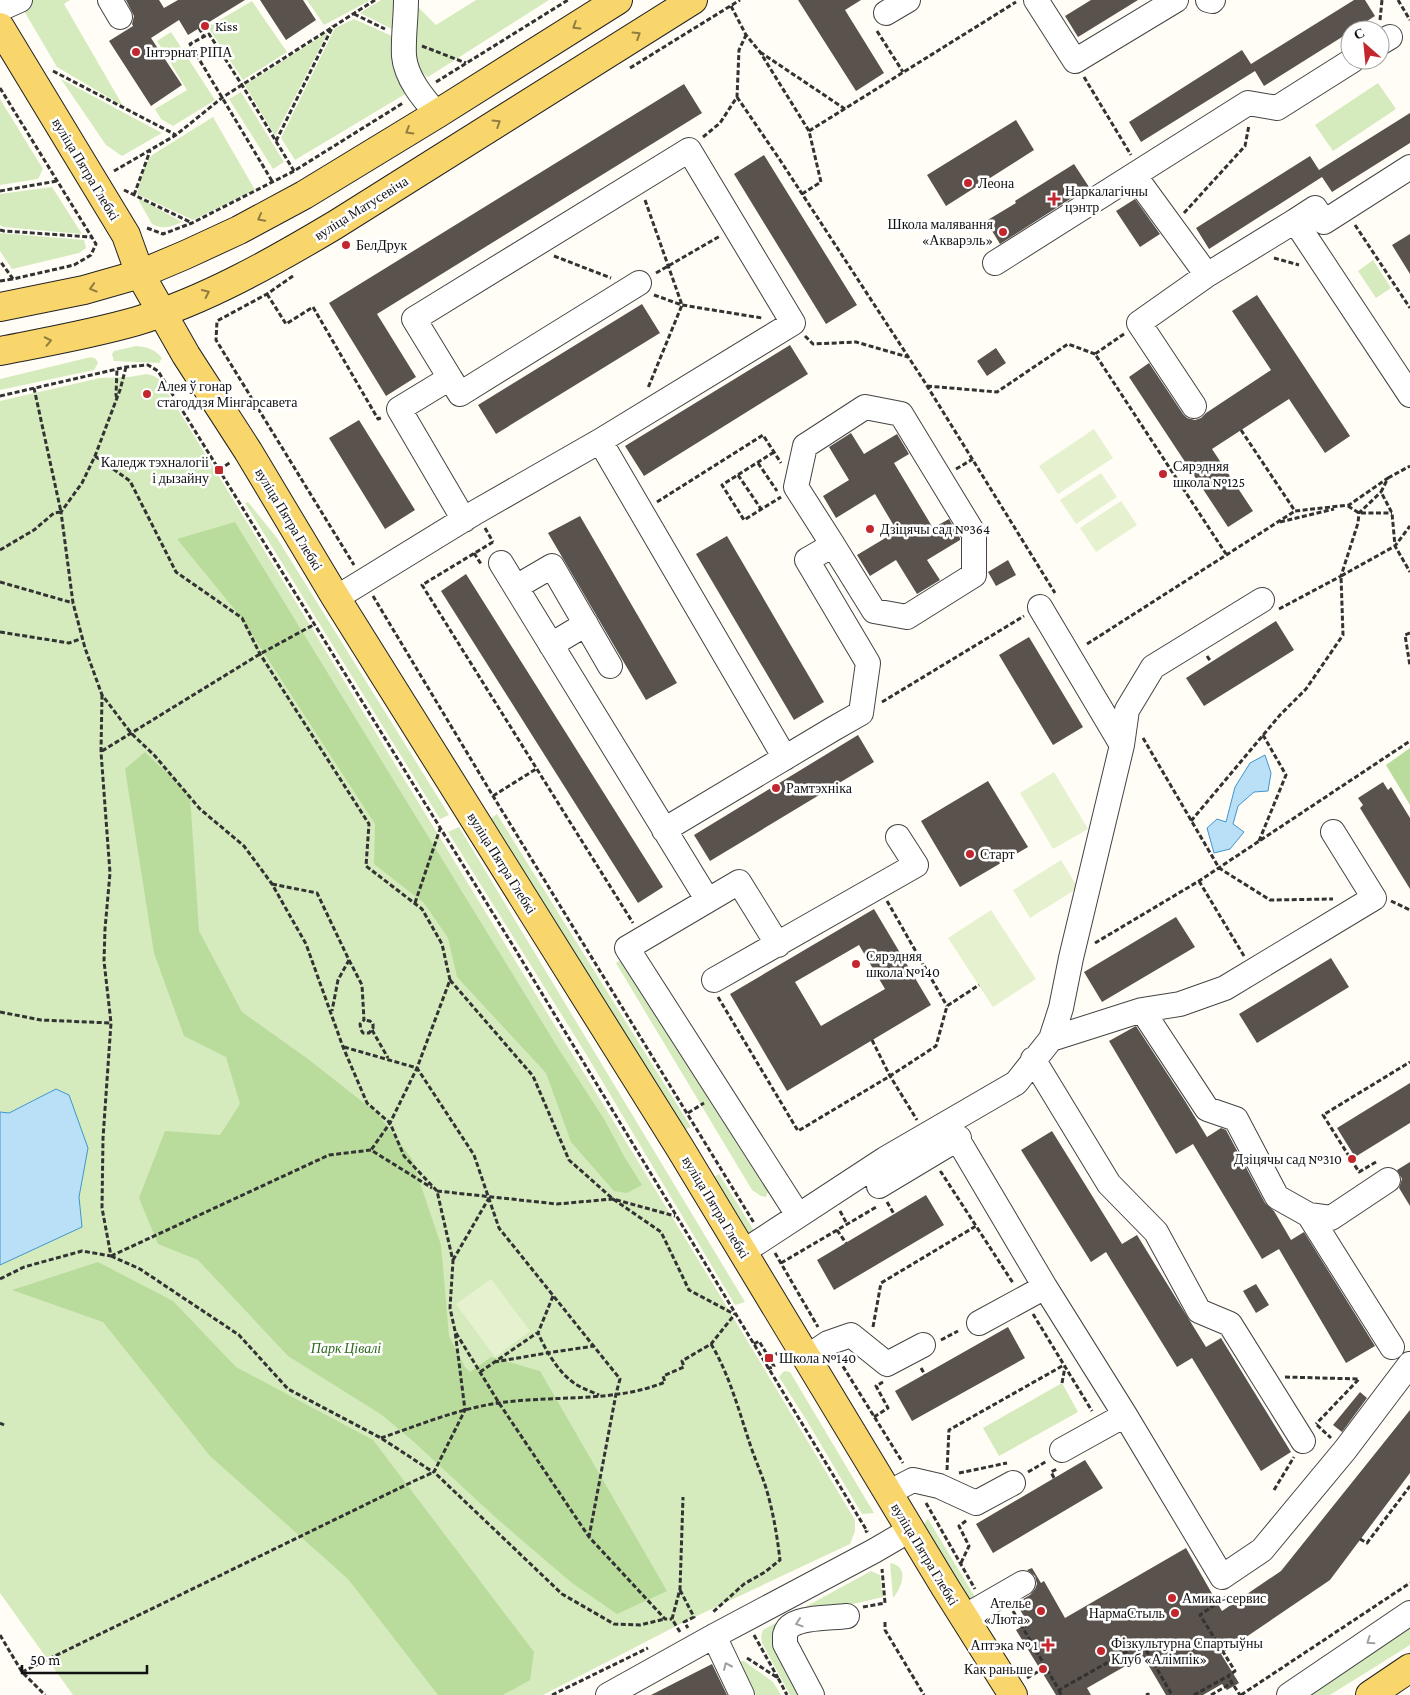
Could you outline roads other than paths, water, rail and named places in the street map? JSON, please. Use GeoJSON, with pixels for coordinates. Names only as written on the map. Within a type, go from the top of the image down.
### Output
{"type":"FeatureCollection","features":[{"type":"Feature","properties":{"kind":"main road"},"geometry":{"type":"LineString","coordinates":[[0,307],[84,290],[140,274],[239,230],[304,195],[618,0]]}},
{"type":"Feature","properties":{"kind":"main road","name":"вуліца Матусевіча"},"geometry":{"type":"LineString","coordinates":[[0,351],[95,332],[138,320],[203,295],[281,257],[693,0]]}},
{"type":"Feature","properties":{"kind":"main road","name":"вуліца Пятра Глебкі"},"geometry":{"type":"LineString","coordinates":[[0,27],[126,235],[140,274],[186,356],[248,451],[336,598],[680,1148],[754,1245],[818,1350],[888,1493],[910,1530],[974,1611],[1020,1687]]}},
{"type":"Feature","properties":{"kind":"main road"},"geometry":{"type":"LineString","coordinates":[[542,47],[552,62],[551,89]]}},
{"type":"Feature","properties":{"kind":"main road"},"geometry":{"type":"LineString","coordinates":[[1370,1695],[1410,1668]]}},
{"type":"Feature","properties":{"kind":"lane"},"geometry":{"type":"LineString","coordinates":[[0,9],[20,0]]}},
{"type":"Feature","properties":{"kind":"lane"},"geometry":{"type":"LineString","coordinates":[[406,0],[404,57],[419,92],[437,114]]}},
{"type":"Feature","properties":{"kind":"lane"},"geometry":{"type":"LineString","coordinates":[[886,13],[908,0]]}},
{"type":"Feature","properties":{"kind":"lane"},"geometry":{"type":"LineString","coordinates":[[1036,0],[1075,61],[1176,0]]}},
{"type":"Feature","properties":{"kind":"lane"},"geometry":{"type":"LineString","coordinates":[[1208,0],[1213,0]]}},
{"type":"Feature","properties":{"kind":"lane"},"geometry":{"type":"LineString","coordinates":[[996,263],[1248,103],[1277,108],[1340,68]]}},
{"type":"Feature","properties":{"kind":"lane"},"geometry":{"type":"LineString","coordinates":[[336,598],[464,520],[600,441],[793,322],[689,150],[414,319],[460,394],[636,285]]}},
{"type":"Feature","properties":{"kind":"lane"},"geometry":{"type":"LineString","coordinates":[[1194,406],[1139,323],[1207,275],[1315,208],[1324,222],[1410,167]]}},
{"type":"Feature","properties":{"kind":"lane"},"geometry":{"type":"LineString","coordinates":[[1137,173],[1207,275]]}},
{"type":"Feature","properties":{"kind":"lane"},"geometry":{"type":"LineString","coordinates":[[1295,220],[1410,395]]}},
{"type":"Feature","properties":{"kind":"lane"},"geometry":{"type":"LineString","coordinates":[[450,378],[399,409],[464,520]]}},
{"type":"Feature","properties":{"kind":"lane"},"geometry":{"type":"LineString","coordinates":[[865,407],[901,414],[974,534],[974,575],[906,617],[874,611],[833,544],[788,492],[804,446],[865,407]]}},
{"type":"Feature","properties":{"kind":"lane"},"geometry":{"type":"LineString","coordinates":[[600,441],[785,758]]}},
{"type":"Feature","properties":{"kind":"lane"},"geometry":{"type":"LineString","coordinates":[[664,830],[861,713],[868,663],[807,560],[833,544]]}},
{"type":"Feature","properties":{"kind":"lane"},"geometry":{"type":"LineString","coordinates":[[497,552],[551,645],[707,899]]}},
{"type":"Feature","properties":{"kind":"lane"},"geometry":{"type":"LineString","coordinates":[[516,586],[552,566],[610,666]]}},
{"type":"Feature","properties":{"kind":"lane"},"geometry":{"type":"LineString","coordinates":[[886,1195],[953,1131],[1016,1083],[1051,1038],[1061,1008],[1071,958],[1122,745],[1127,710],[1153,667],[1262,600]]}},
{"type":"Feature","properties":{"kind":"lane"},"geometry":{"type":"LineString","coordinates":[[1036,609],[1122,745]]}},
{"type":"Feature","properties":{"kind":"lane"},"geometry":{"type":"LineString","coordinates":[[551,645],[586,624]]}},
{"type":"Feature","properties":{"kind":"lane"},"geometry":{"type":"LineString","coordinates":[[1051,1038],[1142,1010],[1180,1004],[1225,988],[1374,898],[1333,832]]}},
{"type":"Feature","properties":{"kind":"lane"},"geometry":{"type":"LineString","coordinates":[[715,987],[778,945],[916,865],[898,837]]}},
{"type":"Feature","properties":{"kind":"lane"},"geometry":{"type":"LineString","coordinates":[[778,945],[739,882],[707,899],[627,948],[798,1215]]}},
{"type":"Feature","properties":{"kind":"lane"},"geometry":{"type":"LineString","coordinates":[[1142,1010],[1207,1109],[1236,1119],[1277,1197],[1309,1215],[1331,1218],[1388,1180]]}},
{"type":"Feature","properties":{"kind":"lane"},"geometry":{"type":"LineString","coordinates":[[1034,1059],[1109,1184],[1156,1232],[1199,1311],[1230,1324],[1263,1376],[1313,1431]]}},
{"type":"Feature","properties":{"kind":"lane"},"geometry":{"type":"LineString","coordinates":[[754,1245],[885,1159],[953,1131]]}},
{"type":"Feature","properties":{"kind":"lane"},"geometry":{"type":"LineString","coordinates":[[953,1131],[1045,1287],[1125,1415],[1222,1577],[1262,1550],[1344,1450],[1410,1364]]}},
{"type":"Feature","properties":{"kind":"lane"},"geometry":{"type":"LineString","coordinates":[[1309,1215],[1392,1347]]}},
{"type":"Feature","properties":{"kind":"lane"},"geometry":{"type":"LineString","coordinates":[[979,1323],[1045,1287]]}},
{"type":"Feature","properties":{"kind":"lane"},"geometry":{"type":"LineString","coordinates":[[818,1350],[851,1335],[886,1364],[923,1346]]}},
{"type":"Feature","properties":{"kind":"lane"},"geometry":{"type":"LineString","coordinates":[[1058,1454],[1125,1415]]}},
{"type":"Feature","properties":{"kind":"lane"},"geometry":{"type":"LineString","coordinates":[[888,1493],[913,1480],[939,1486],[976,1503],[1016,1473]]}},
{"type":"Feature","properties":{"kind":"lane"},"geometry":{"type":"LineString","coordinates":[[608,1695],[711,1627],[874,1551],[910,1530]]}},
{"type":"Feature","properties":{"kind":"lane"},"geometry":{"type":"LineString","coordinates":[[974,1611],[1023,1583]]}},
{"type":"Feature","properties":{"kind":"lane"},"geometry":{"type":"LineString","coordinates":[[1289,1695],[1410,1613]]}},
{"type":"Feature","properties":{"kind":"lane"},"geometry":{"type":"LineString","coordinates":[[812,1695],[785,1644],[785,1635],[792,1625],[796,1623],[847,1616]]}},
{"type":"Feature","properties":{"kind":"lane"},"geometry":{"type":"LineString","coordinates":[[711,1627],[742,1695]]}},
{"type":"Feature","properties":{"kind":"water"},"geometry":{"type":"Polygon","coordinates":[[[1265,755],[1271,773],[1268,791],[1254,792],[1238,806],[1233,824],[1244,832],[1230,849],[1214,853],[1207,828],[1217,819],[1226,822],[1235,787],[1250,763],[1265,755]]]}},
{"type":"Feature","properties":{"kind":"water"},"geometry":{"type":"Polygon","coordinates":[[[56,1089],[69,1095],[88,1148],[79,1197],[82,1227],[0,1265],[0,1112],[9,1113],[56,1089]]]}},
{"type":"Feature","properties":{"kind":"place","name":"Kiss"},"geometry":{"type":"Point","coordinates":[205,26]}},
{"type":"Feature","properties":{"kind":"place","name":"Інтэрнат РІПА"},"geometry":{"type":"Point","coordinates":[136,52]}},
{"type":"Feature","properties":{"kind":"place","name":"Леона"},"geometry":{"type":"Point","coordinates":[968,183]}},
{"type":"Feature","properties":{"kind":"place","name":"Наркалагічны цэнтр"},"geometry":{"type":"Point","coordinates":[1054,199]}},
{"type":"Feature","properties":{"kind":"place","name":"Школа малявання «Акварэль»"},"geometry":{"type":"Point","coordinates":[1003,232]}},
{"type":"Feature","properties":{"kind":"place","name":"БелДрук"},"geometry":{"type":"Point","coordinates":[346,245]}},
{"type":"Feature","properties":{"kind":"place","name":"Алея ў гонар стагоддзя Мінгарсавета"},"geometry":{"type":"Point","coordinates":[147,394]}},
{"type":"Feature","properties":{"kind":"place","name":"Каледж тэхналогіі і дызайну"},"geometry":{"type":"Point","coordinates":[219,470]}},
{"type":"Feature","properties":{"kind":"place","name":"Сярэдняя школа №125"},"geometry":{"type":"Point","coordinates":[1163,474]}},
{"type":"Feature","properties":{"kind":"place","name":"Дзіцячы сад №364"},"geometry":{"type":"Point","coordinates":[870,529]}},
{"type":"Feature","properties":{"kind":"place","name":"Рамтэхніка"},"geometry":{"type":"Point","coordinates":[776,788]}},
{"type":"Feature","properties":{"kind":"place","name":"Старт"},"geometry":{"type":"Point","coordinates":[970,854]}},
{"type":"Feature","properties":{"kind":"place","name":"Сярэдняя школа №140"},"geometry":{"type":"Point","coordinates":[856,964]}},
{"type":"Feature","properties":{"kind":"place","name":"Дзіцячы сад №310"},"geometry":{"type":"Point","coordinates":[1352,1159]}},
{"type":"Feature","properties":{"kind":"place","name":"Школа №140"},"geometry":{"type":"Point","coordinates":[769,1358]}},
{"type":"Feature","properties":{"kind":"place","name":"Амика-сервис"},"geometry":{"type":"Point","coordinates":[1172,1598]}},
{"type":"Feature","properties":{"kind":"place","name":"Ателье «Люта»"},"geometry":{"type":"Point","coordinates":[1041,1611]}},
{"type":"Feature","properties":{"kind":"place","name":"НармаСтыль"},"geometry":{"type":"Point","coordinates":[1175,1613]}},
{"type":"Feature","properties":{"kind":"place","name":"Аптэка № 1"},"geometry":{"type":"Point","coordinates":[1048,1645]}},
{"type":"Feature","properties":{"kind":"place","name":"Фізкультурна Спартыўны Клуб «Алімпік»"},"geometry":{"type":"Point","coordinates":[1101,1651]}},
{"type":"Feature","properties":{"kind":"place","name":"Как раньше"},"geometry":{"type":"Point","coordinates":[1043,1669]}},
{"type":"Feature","properties":{"kind":"park label","name":"Парк Цівалі"},"geometry":{"type":"Point","coordinates":[346,1348]}}]}
